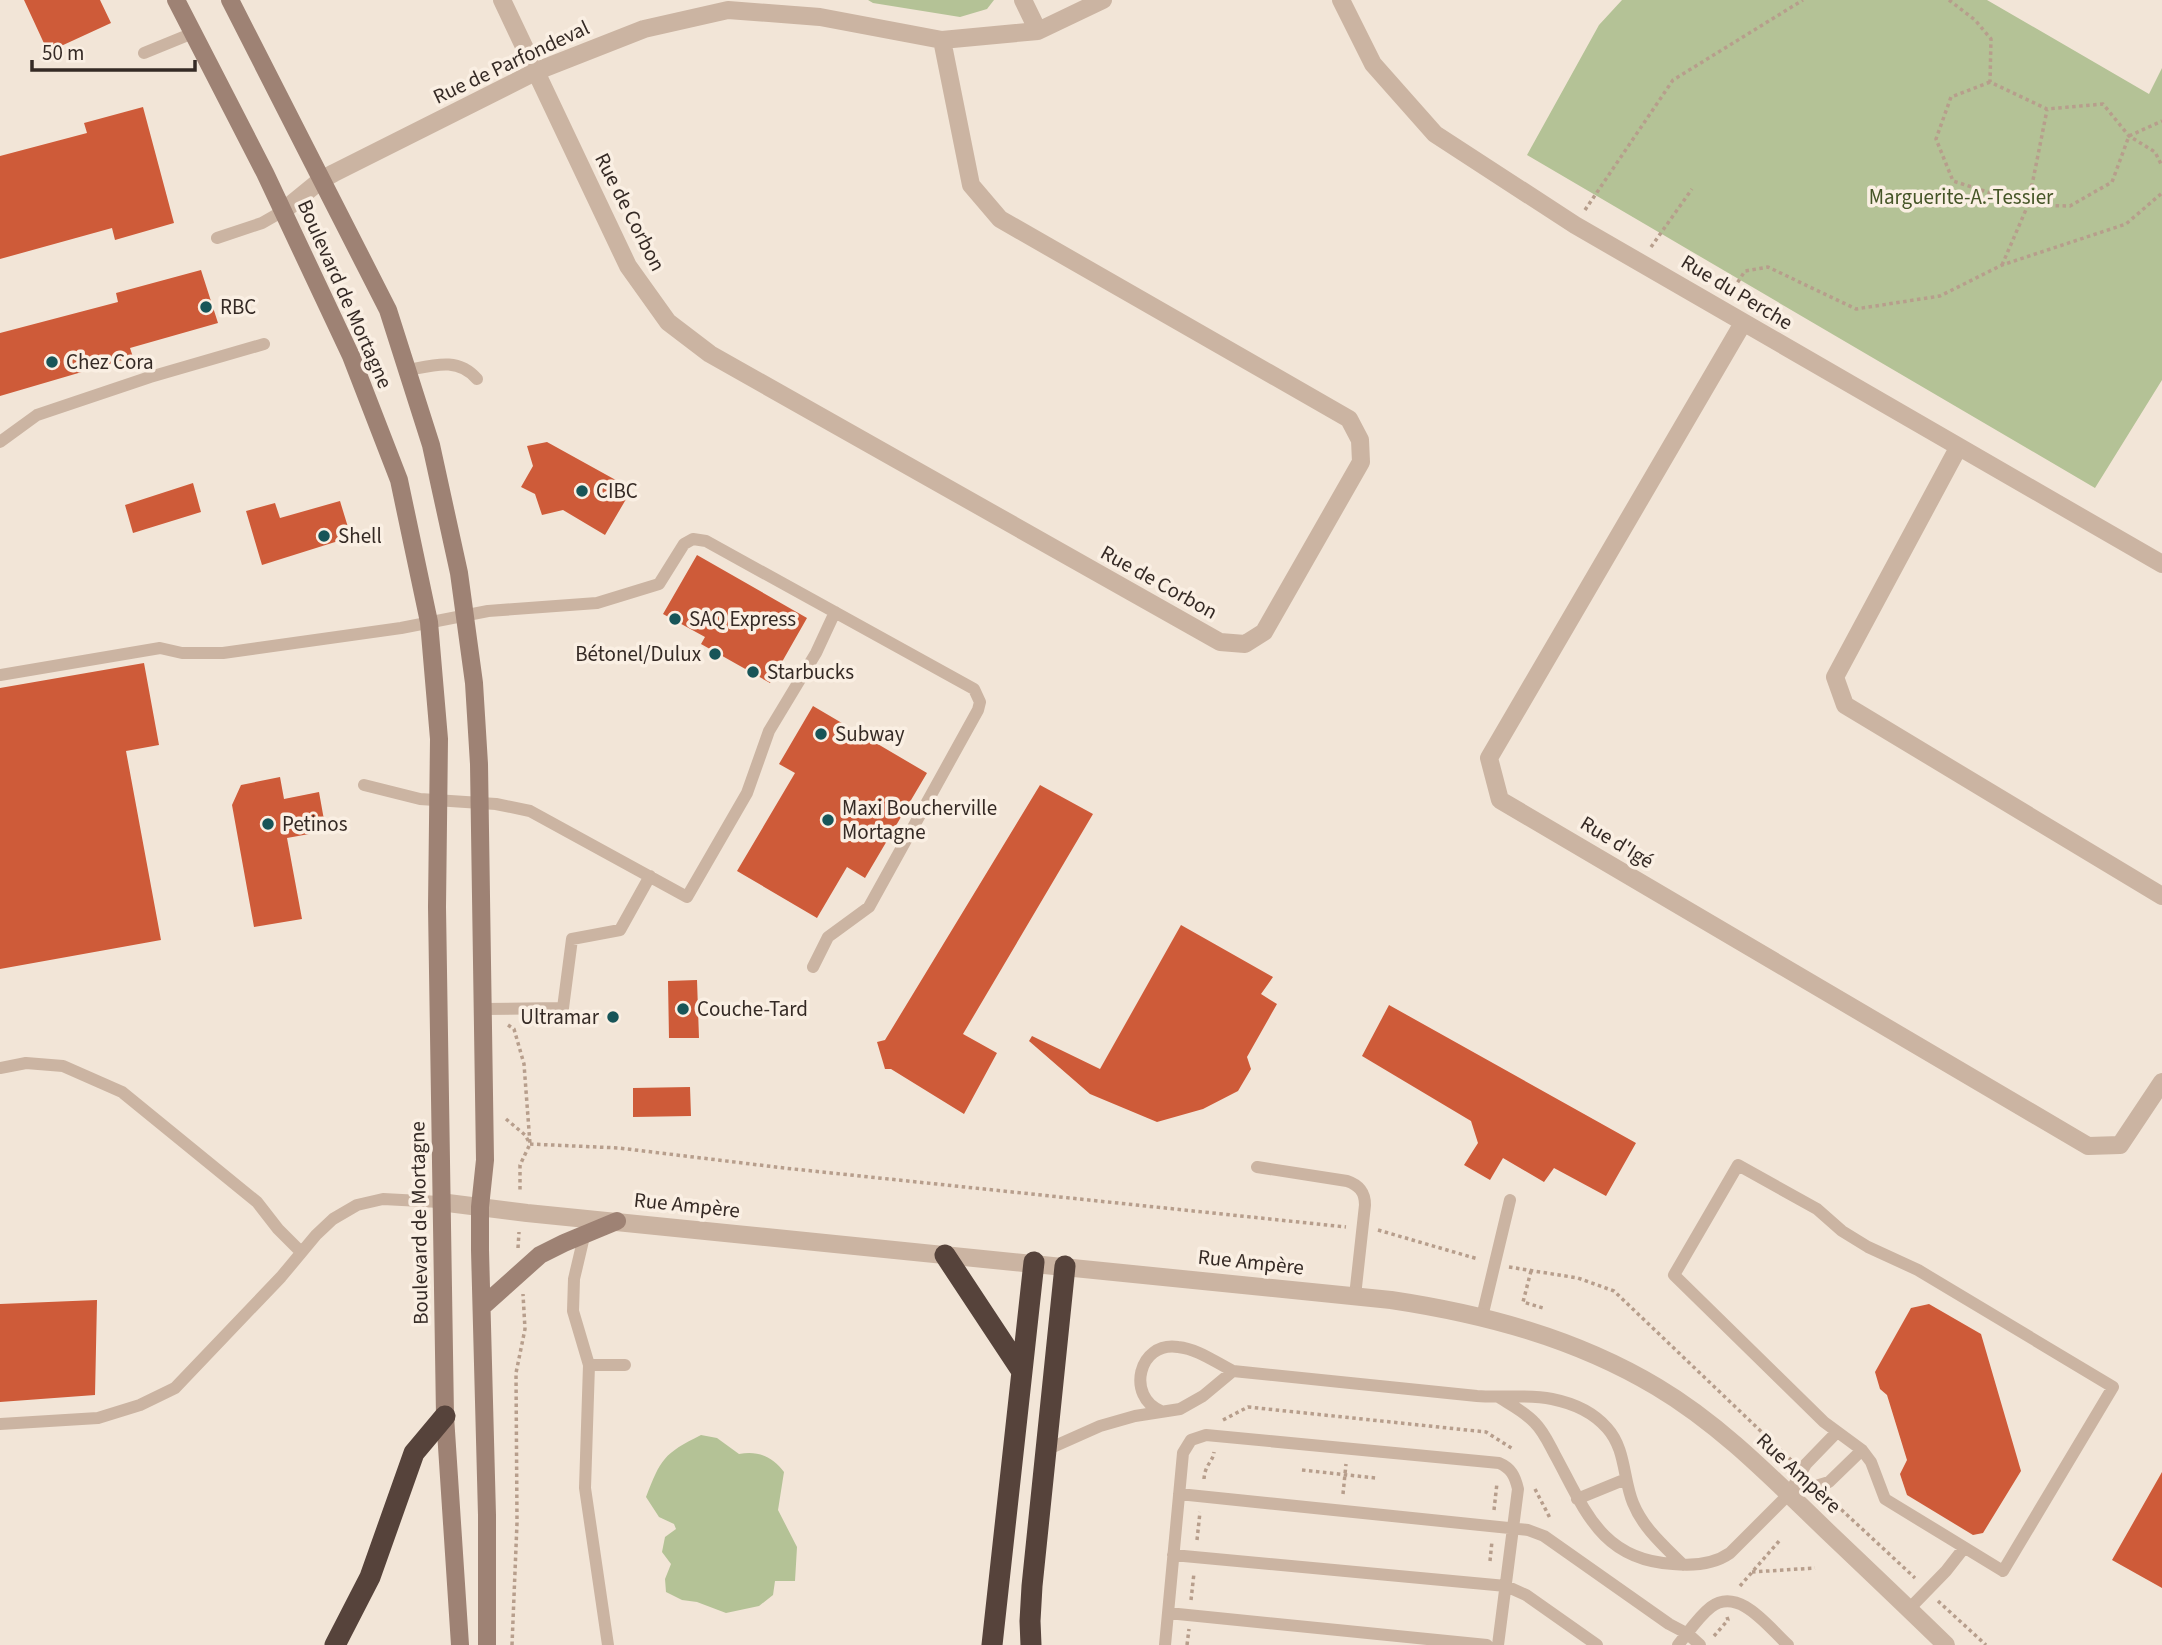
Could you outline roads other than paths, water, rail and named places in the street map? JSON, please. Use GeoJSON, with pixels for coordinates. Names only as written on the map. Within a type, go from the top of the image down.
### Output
{"type":"FeatureCollection","features":[{"type":"Feature","properties":{"kind":"highway"},"geometry":{"type":"LineString","coordinates":[[945,1255],[1021,1370]]}},
{"type":"Feature","properties":{"kind":"highway"},"geometry":{"type":"LineString","coordinates":[[992,1645],[1034,1262]]}},
{"type":"Feature","properties":{"kind":"highway"},"geometry":{"type":"LineString","coordinates":[[1031,1645],[1032,1586],[1065,1266]]}},
{"type":"Feature","properties":{"kind":"highway"},"geometry":{"type":"LineString","coordinates":[[335,1645],[370,1577],[414,1454],[445,1416]]}},
{"type":"Feature","properties":{"kind":"main road","name":"Boulevard de Mortagne"},"geometry":{"type":"LineString","coordinates":[[176,0],[283,211],[351,356],[399,480],[429,622],[438,706],[440,801],[437,906],[445,1416],[460,1645]]}},
{"type":"Feature","properties":{"kind":"main road","name":"Boulevard de Mortagne"},"geometry":{"type":"LineString","coordinates":[[230,0],[388,310],[431,445],[466,615],[474,683],[480,804],[485,1160],[480,1207],[487,1645]]}},
{"type":"Feature","properties":{"kind":"main road"},"geometry":{"type":"LineString","coordinates":[[482,1306],[540,1255],[587,1226],[617,1222]]}},
{"type":"Feature","properties":{"kind":"street","name":"Rue de Corbon"},"geometry":{"type":"LineString","coordinates":[[502,0],[628,266],[668,322],[710,354],[1220,642],[1245,644],[1264,632],[1361,462],[1360,440],[1349,419],[1000,219],[971,185],[942,40]]}},
{"type":"Feature","properties":{"kind":"street"},"geometry":{"type":"LineString","coordinates":[[1023,0],[1038,31]]}},
{"type":"Feature","properties":{"kind":"street","name":"Rue de Parfondeval"},"geometry":{"type":"LineString","coordinates":[[283,211],[321,180],[537,71],[644,29],[728,10],[821,8],[942,40],[1038,31],[1104,0]]}},
{"type":"Feature","properties":{"kind":"street","name":"Rue du Perche"},"geometry":{"type":"LineString","coordinates":[[1341,0],[1373,64],[1435,134],[1575,225],[2162,564]]}},
{"type":"Feature","properties":{"kind":"street","name":"Rue d'Igé"},"geometry":{"type":"LineString","coordinates":[[1743,323],[1489,758],[1500,800],[2088,1146],[2120,1145],[2162,1082]]}},
{"type":"Feature","properties":{"kind":"street"},"geometry":{"type":"LineString","coordinates":[[1958,448],[1836,677],[1845,705],[2162,896]]}},
{"type":"Feature","properties":{"kind":"street"},"geometry":{"type":"LineString","coordinates":[[440,1202],[587,1226]]}},
{"type":"Feature","properties":{"kind":"street","name":"Rue Ampère"},"geometry":{"type":"LineString","coordinates":[[617,1222],[1034,1262],[1414,1303],[1482,1317],[1564,1342],[1613,1363],[1659,1388],[1723,1435],[1947,1645]]}},
{"type":"Feature","properties":{"kind":"lane"},"geometry":{"type":"LineString","coordinates":[[144,53],[193,33]]}},
{"type":"Feature","properties":{"kind":"lane"},"geometry":{"type":"LineString","coordinates":[[216,238],[262,223],[283,211]]}},
{"type":"Feature","properties":{"kind":"lane"},"geometry":{"type":"LineString","coordinates":[[0,442],[37,415],[150,377],[264,344]]}},
{"type":"Feature","properties":{"kind":"lane"},"geometry":{"type":"LineString","coordinates":[[409,370],[446,362],[470,370],[477,379]]}},
{"type":"Feature","properties":{"kind":"lane"},"geometry":{"type":"LineString","coordinates":[[0,676],[160,648],[182,653],[223,653],[466,615],[597,603],[659,584],[684,544],[693,539],[706,541],[974,689],[980,702],[869,907],[828,937],[813,967]]}},
{"type":"Feature","properties":{"kind":"lane"},"geometry":{"type":"LineString","coordinates":[[364,785],[413,798],[510,806],[530,811],[687,897],[747,793],[769,731],[816,653],[835,612]]}},
{"type":"Feature","properties":{"kind":"lane"},"geometry":{"type":"LineString","coordinates":[[483,1009],[563,1008],[572,939],[620,930],[650,876]]}},
{"type":"Feature","properties":{"kind":"lane"},"geometry":{"type":"LineString","coordinates":[[0,1068],[26,1063],[63,1066],[122,1092],[257,1202],[301,1252]]}},
{"type":"Feature","properties":{"kind":"lane"},"geometry":{"type":"LineString","coordinates":[[1738,1165],[1817,1209],[1842,1231],[1868,1247],[1918,1270],[2113,1387],[2003,1571],[1885,1499],[1871,1462],[1862,1450],[1803,1402],[1674,1275],[1738,1165]]}},
{"type":"Feature","properties":{"kind":"lane"},"geometry":{"type":"LineString","coordinates":[[1257,1167],[1347,1181],[1360,1188],[1365,1205],[1355,1296]]}},
{"type":"Feature","properties":{"kind":"lane"},"geometry":{"type":"LineString","coordinates":[[0,1424],[98,1418],[140,1405],[174,1388],[333,1219],[357,1205],[393,1198],[440,1202]]}},
{"type":"Feature","properties":{"kind":"lane"},"geometry":{"type":"LineString","coordinates":[[1482,1317],[1510,1200]]}},
{"type":"Feature","properties":{"kind":"lane"},"geometry":{"type":"LineString","coordinates":[[587,1226],[574,1279],[572,1311],[589,1365],[585,1488],[608,1645]]}},
{"type":"Feature","properties":{"kind":"lane"},"geometry":{"type":"LineString","coordinates":[[1233,1371],[1203,1396],[1171,1412],[1153,1408],[1145,1400],[1139,1379],[1143,1362],[1157,1350],[1176,1346],[1233,1371],[1500,1398],[1550,1399],[1569,1403],[1599,1420],[1616,1440],[1634,1505],[1646,1526],[1683,1565]]}},
{"type":"Feature","properties":{"kind":"lane"},"geometry":{"type":"LineString","coordinates":[[589,1365],[625,1365]]}},
{"type":"Feature","properties":{"kind":"lane"},"geometry":{"type":"LineString","coordinates":[[1500,1398],[1521,1410],[1536,1424],[1577,1499],[1598,1530],[1615,1546],[1643,1560],[1683,1565],[1714,1562],[1730,1553],[1789,1494],[1806,1464],[1837,1432]]}},
{"type":"Feature","properties":{"kind":"lane"},"geometry":{"type":"LineString","coordinates":[[1046,1450],[1100,1426],[1161,1411]]}},
{"type":"Feature","properties":{"kind":"lane"},"geometry":{"type":"LineString","coordinates":[[1165,1645],[1183,1453],[1191,1440],[1201,1436],[1499,1463],[1508,1468],[1514,1475],[1518,1489],[1498,1645]]}},
{"type":"Feature","properties":{"kind":"lane"},"geometry":{"type":"LineString","coordinates":[[1789,1494],[1829,1482],[1862,1450]]}},
{"type":"Feature","properties":{"kind":"lane"},"geometry":{"type":"LineString","coordinates":[[1577,1499],[1626,1479]]}},
{"type":"Feature","properties":{"kind":"lane"},"geometry":{"type":"LineString","coordinates":[[1179,1494],[1513,1528],[1544,1536],[1669,1624],[1706,1642]]}},
{"type":"Feature","properties":{"kind":"lane"},"geometry":{"type":"LineString","coordinates":[[1909,1609],[1964,1548]]}},
{"type":"Feature","properties":{"kind":"lane"},"geometry":{"type":"LineString","coordinates":[[1173,1555],[1506,1586],[1525,1595],[1597,1645]]}},
{"type":"Feature","properties":{"kind":"lane"},"geometry":{"type":"LineString","coordinates":[[1678,1645],[1712,1606],[1725,1601],[1746,1607],[1788,1645]]}},
{"type":"Feature","properties":{"kind":"lane"},"geometry":{"type":"LineString","coordinates":[[1168,1613],[1487,1645]]}},
{"type":"Feature","properties":{"kind":"place","name":"RBC"},"geometry":{"type":"Point","coordinates":[206,307]}},
{"type":"Feature","properties":{"kind":"place","name":"Chez Cora"},"geometry":{"type":"Point","coordinates":[52,362]}},
{"type":"Feature","properties":{"kind":"place","name":"CIBC"},"geometry":{"type":"Point","coordinates":[582,491]}},
{"type":"Feature","properties":{"kind":"place","name":"Shell"},"geometry":{"type":"Point","coordinates":[324,536]}},
{"type":"Feature","properties":{"kind":"place","name":"SAQ Express"},"geometry":{"type":"Point","coordinates":[675,619]}},
{"type":"Feature","properties":{"kind":"place","name":"Bétonel/Dulux"},"geometry":{"type":"Point","coordinates":[715,654]}},
{"type":"Feature","properties":{"kind":"place","name":"Starbucks"},"geometry":{"type":"Point","coordinates":[753,672]}},
{"type":"Feature","properties":{"kind":"place","name":"Subway"},"geometry":{"type":"Point","coordinates":[821,734]}},
{"type":"Feature","properties":{"kind":"place","name":"Maxi Boucherville Mortagne"},"geometry":{"type":"Point","coordinates":[828,820]}},
{"type":"Feature","properties":{"kind":"place","name":"Petinos"},"geometry":{"type":"Point","coordinates":[268,824]}},
{"type":"Feature","properties":{"kind":"place","name":"Couche-Tard"},"geometry":{"type":"Point","coordinates":[683,1009]}},
{"type":"Feature","properties":{"kind":"place","name":"Ultramar"},"geometry":{"type":"Point","coordinates":[613,1017]}},
{"type":"Feature","properties":{"kind":"park label","name":"Marguerite-A.-Tessier"},"geometry":{"type":"Point","coordinates":[1961,197]}}]}
